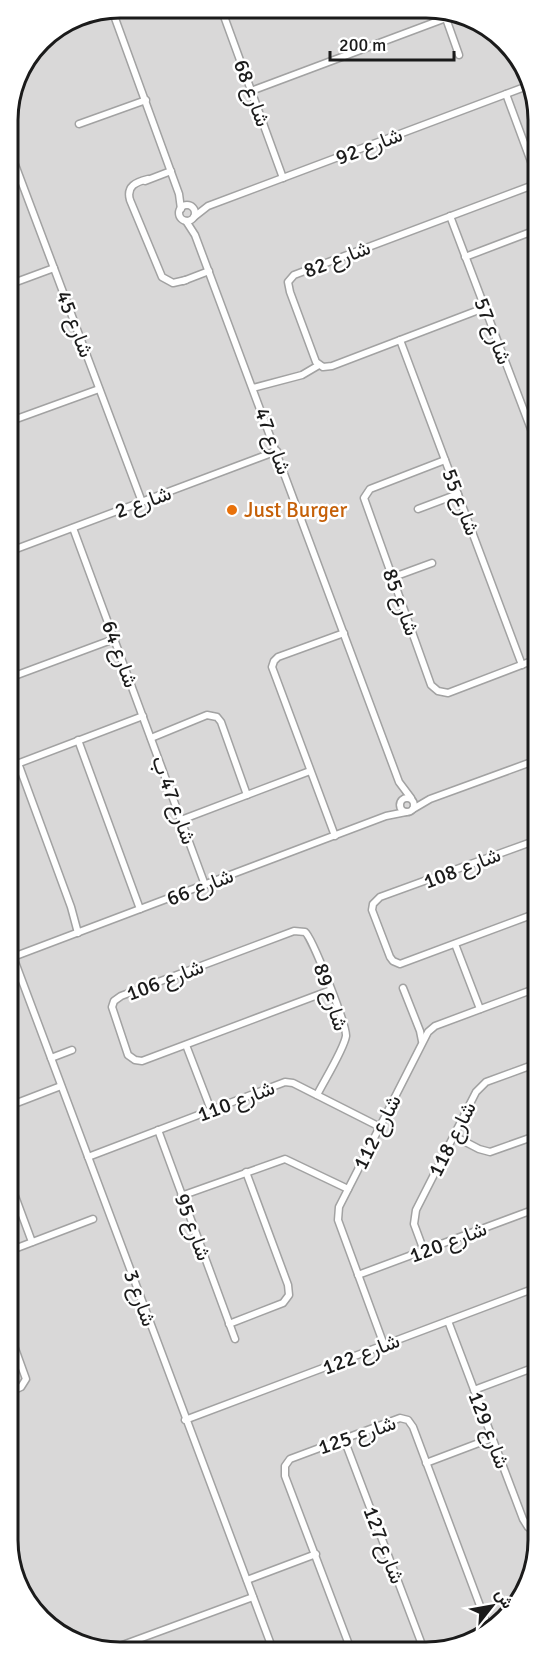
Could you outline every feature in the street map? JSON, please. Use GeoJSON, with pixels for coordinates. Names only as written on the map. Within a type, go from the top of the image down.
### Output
{"type":"FeatureCollection","features":[{"type":"Feature","properties":{"kind":"street"},"geometry":{"type":"LineString","coordinates":[[115,18],[179,194],[180,216],[186,221],[194,217],[195,211],[179,194]]}},
{"type":"Feature","properties":{"kind":"street","name":"شارع 68"},"geometry":{"type":"LineString","coordinates":[[225,18],[283,178]]}},
{"type":"Feature","properties":{"kind":"street"},"geometry":{"type":"LineString","coordinates":[[251,91],[442,20]]}},
{"type":"Feature","properties":{"kind":"street"},"geometry":{"type":"LineString","coordinates":[[447,20],[459,55]]}},
{"type":"Feature","properties":{"kind":"street","name":"شارع 92"},"geometry":{"type":"LineString","coordinates":[[191,207],[208,206],[523,88]]}},
{"type":"Feature","properties":{"kind":"street"},"geometry":{"type":"LineString","coordinates":[[506,94],[528,154]]}},
{"type":"Feature","properties":{"kind":"street"},"geometry":{"type":"LineString","coordinates":[[79,124],[146,100]]}},
{"type":"Feature","properties":{"kind":"street"},"geometry":{"type":"LineString","coordinates":[[171,171],[136,185],[131,197],[154,260],[162,277],[175,283],[209,271]]}},
{"type":"Feature","properties":{"kind":"street","name":"شارع 45"},"geometry":{"type":"LineString","coordinates":[[18,175],[142,502]]}},
{"type":"Feature","properties":{"kind":"street","name":"شارع 82"},"geometry":{"type":"LineString","coordinates":[[319,365],[314,358],[288,287],[290,278],[298,273],[528,187]]}},
{"type":"Feature","properties":{"kind":"street"},"geometry":{"type":"LineString","coordinates":[[181,209],[186,206],[191,207]]}},
{"type":"Feature","properties":{"kind":"street","name":"شارع 92"},"geometry":{"type":"LineString","coordinates":[[194,217],[208,206]]}},
{"type":"Feature","properties":{"kind":"street","name":"شارع 57"},"geometry":{"type":"LineString","coordinates":[[450,216],[528,422]]}},
{"type":"Feature","properties":{"kind":"street","name":"شارع 47"},"geometry":{"type":"LineString","coordinates":[[194,217],[195,235]]}},
{"type":"Feature","properties":{"kind":"street","name":"شارع 47"},"geometry":{"type":"LineString","coordinates":[[186,221],[195,235],[209,271],[399,782],[411,798]]}},
{"type":"Feature","properties":{"kind":"street"},"geometry":{"type":"LineString","coordinates":[[465,257],[528,233]]}},
{"type":"Feature","properties":{"kind":"street"},"geometry":{"type":"LineString","coordinates":[[18,281],[54,268]]}},
{"type":"Feature","properties":{"kind":"street"},"geometry":{"type":"LineString","coordinates":[[253,388],[302,375],[319,365],[328,367],[484,308]]}},
{"type":"Feature","properties":{"kind":"street","name":"شارع 55"},"geometry":{"type":"LineString","coordinates":[[400,340],[522,665]]}},
{"type":"Feature","properties":{"kind":"street"},"geometry":{"type":"LineString","coordinates":[[18,418],[99,389]]}},
{"type":"Feature","properties":{"kind":"street","name":"شارع 2"},"geometry":{"type":"LineString","coordinates":[[18,548],[277,452]]}},
{"type":"Feature","properties":{"kind":"street","name":"شارع 85"},"geometry":{"type":"LineString","coordinates":[[445,460],[374,487],[365,494],[364,502],[429,680],[438,691],[448,693],[528,663]]}},
{"type":"Feature","properties":{"kind":"street"},"geometry":{"type":"LineString","coordinates":[[418,509],[458,494]]}},
{"type":"Feature","properties":{"kind":"street","name":"شارع 64"},"geometry":{"type":"LineString","coordinates":[[18,763],[143,716],[72,528]]}},
{"type":"Feature","properties":{"kind":"street"},"geometry":{"type":"LineString","coordinates":[[392,578],[432,563]]}},
{"type":"Feature","properties":{"kind":"street"},"geometry":{"type":"LineString","coordinates":[[334,836],[272,664],[276,659],[344,633]]}},
{"type":"Feature","properties":{"kind":"street"},"geometry":{"type":"LineString","coordinates":[[18,675],[114,639]]}},
{"type":"Feature","properties":{"kind":"street"},"geometry":{"type":"LineString","coordinates":[[151,738],[202,719],[207,715],[214,716],[221,722],[247,795]]}},
{"type":"Feature","properties":{"kind":"street","name":"شارع 47 ب"},"geometry":{"type":"LineString","coordinates":[[143,716],[205,885]]}},
{"type":"Feature","properties":{"kind":"street"},"geometry":{"type":"LineString","coordinates":[[78,740],[140,909]]}},
{"type":"Feature","properties":{"kind":"street"},"geometry":{"type":"LineString","coordinates":[[18,763],[71,907],[78,933]]}},
{"type":"Feature","properties":{"kind":"street"},"geometry":{"type":"LineString","coordinates":[[430,800],[405,798],[400,802],[401,808],[406,812],[430,800],[528,763]]}},
{"type":"Feature","properties":{"kind":"street"},"geometry":{"type":"LineString","coordinates":[[181,820],[310,771]]}},
{"type":"Feature","properties":{"kind":"street","name":"شارع 47"},"geometry":{"type":"LineString","coordinates":[[399,782],[400,802]]}},
{"type":"Feature","properties":{"kind":"street"},"geometry":{"type":"LineString","coordinates":[[411,798],[414,803],[413,809]]}},
{"type":"Feature","properties":{"kind":"street","name":"شارع 66"},"geometry":{"type":"LineString","coordinates":[[386,816],[400,802]]}},
{"type":"Feature","properties":{"kind":"street","name":"شارع 66"},"geometry":{"type":"LineString","coordinates":[[18,955],[386,816],[406,812]]}},
{"type":"Feature","properties":{"kind":"street","name":"شارع 108"},"geometry":{"type":"LineString","coordinates":[[528,843],[375,901],[372,910],[391,959],[400,964],[528,916]]}},
{"type":"Feature","properties":{"kind":"street","name":"شارع 106"},"geometry":{"type":"LineString","coordinates":[[305,932],[294,931],[114,1001],[112,1011],[131,1058],[142,1061],[331,990]]}},
{"type":"Feature","properties":{"kind":"street","name":"شارع 89"},"geometry":{"type":"LineString","coordinates":[[305,932],[310,937],[331,990],[346,1036],[317,1095]]}},
{"type":"Feature","properties":{"kind":"street"},"geometry":{"type":"LineString","coordinates":[[455,944],[480,1009]]}},
{"type":"Feature","properties":{"kind":"street","name":"شارع 3"},"geometry":{"type":"LineString","coordinates":[[18,970],[270,1642]]}},
{"type":"Feature","properties":{"kind":"street"},"geometry":{"type":"LineString","coordinates":[[403,988],[418,1025],[422,1043]]}},
{"type":"Feature","properties":{"kind":"street"},"geometry":{"type":"LineString","coordinates":[[418,1025],[432,1028],[528,991]]}},
{"type":"Feature","properties":{"kind":"street","name":"شارع 112"},"geometry":{"type":"LineString","coordinates":[[384,1345],[337,1216],[348,1189],[422,1043],[432,1028]]}},
{"type":"Feature","properties":{"kind":"street"},"geometry":{"type":"LineString","coordinates":[[186,1045],[211,1110]]}},
{"type":"Feature","properties":{"kind":"street"},"geometry":{"type":"LineString","coordinates":[[51,1058],[72,1050]]}},
{"type":"Feature","properties":{"kind":"street","name":"شارع 118"},"geometry":{"type":"LineString","coordinates":[[424,1251],[414,1224],[414,1215],[482,1084],[528,1066]]}},
{"type":"Feature","properties":{"kind":"street","name":"شارع 110"},"geometry":{"type":"LineString","coordinates":[[88,1157],[285,1082],[293,1083],[380,1126]]}},
{"type":"Feature","properties":{"kind":"street"},"geometry":{"type":"LineString","coordinates":[[18,1103],[61,1086]]}},
{"type":"Feature","properties":{"kind":"street","name":"شارع 95"},"geometry":{"type":"LineString","coordinates":[[158,1130],[235,1339]]}},
{"type":"Feature","properties":{"kind":"street"},"geometry":{"type":"LineString","coordinates":[[453,1136],[490,1152],[528,1139]]}},
{"type":"Feature","properties":{"kind":"street"},"geometry":{"type":"LineString","coordinates":[[181,1196],[285,1159],[348,1189]]}},
{"type":"Feature","properties":{"kind":"street"},"geometry":{"type":"LineString","coordinates":[[229,1324],[284,1304],[289,1295],[288,1285],[246,1172]]}},
{"type":"Feature","properties":{"kind":"street"},"geometry":{"type":"LineString","coordinates":[[18,1204],[32,1242]]}},
{"type":"Feature","properties":{"kind":"street","name":"شارع 120"},"geometry":{"type":"LineString","coordinates":[[358,1275],[528,1212]]}},
{"type":"Feature","properties":{"kind":"street"},"geometry":{"type":"LineString","coordinates":[[18,1247],[93,1220]]}},
{"type":"Feature","properties":{"kind":"street","name":"شارع 122"},"geometry":{"type":"LineString","coordinates":[[185,1420],[528,1291]]}},
{"type":"Feature","properties":{"kind":"street","name":"شارع 129"},"geometry":{"type":"LineString","coordinates":[[448,1321],[528,1527]]}},
{"type":"Feature","properties":{"kind":"street"},"geometry":{"type":"LineString","coordinates":[[18,1356],[25,1374],[24,1383],[18,1388]]}},
{"type":"Feature","properties":{"kind":"street"},"geometry":{"type":"LineString","coordinates":[[474,1390],[528,1370]]}},
{"type":"Feature","properties":{"kind":"street","name":"شارع 125"},"geometry":{"type":"LineString","coordinates":[[348,1642],[285,1476],[285,1467],[290,1459],[400,1418],[412,1423],[486,1622]]}},
{"type":"Feature","properties":{"kind":"street"},"geometry":{"type":"LineString","coordinates":[[426,1463],[492,1438]]}},
{"type":"Feature","properties":{"kind":"street","name":"شارع 127"},"geometry":{"type":"LineString","coordinates":[[344,1439],[421,1642]]}},
{"type":"Feature","properties":{"kind":"street"},"geometry":{"type":"LineString","coordinates":[[247,1580],[316,1554]]}},
{"type":"Feature","properties":{"kind":"street"},"geometry":{"type":"LineString","coordinates":[[131,1642],[253,1597]]}},
{"type":"Feature","properties":{"kind":"shaded area"},"geometry":{"type":"Polygon","coordinates":[[[120,18],[426,18],[446,20],[459,23],[483,35],[498,48],[514,69],[523,87],[526,100],[528,120],[528,1547],[520,1579],[503,1607],[477,1628],[446,1640],[426,1642],[120,1642],[100,1640],[69,1628],[48,1612],[35,1597],[23,1573],[20,1560],[18,1540],[18,113],[26,81],[35,63],[48,48],[63,35],[100,20],[120,18]]]}},
{"type":"Feature","properties":{"kind":"place","name":"Just Burger"},"geometry":{"type":"Point","coordinates":[232,510]}}]}
